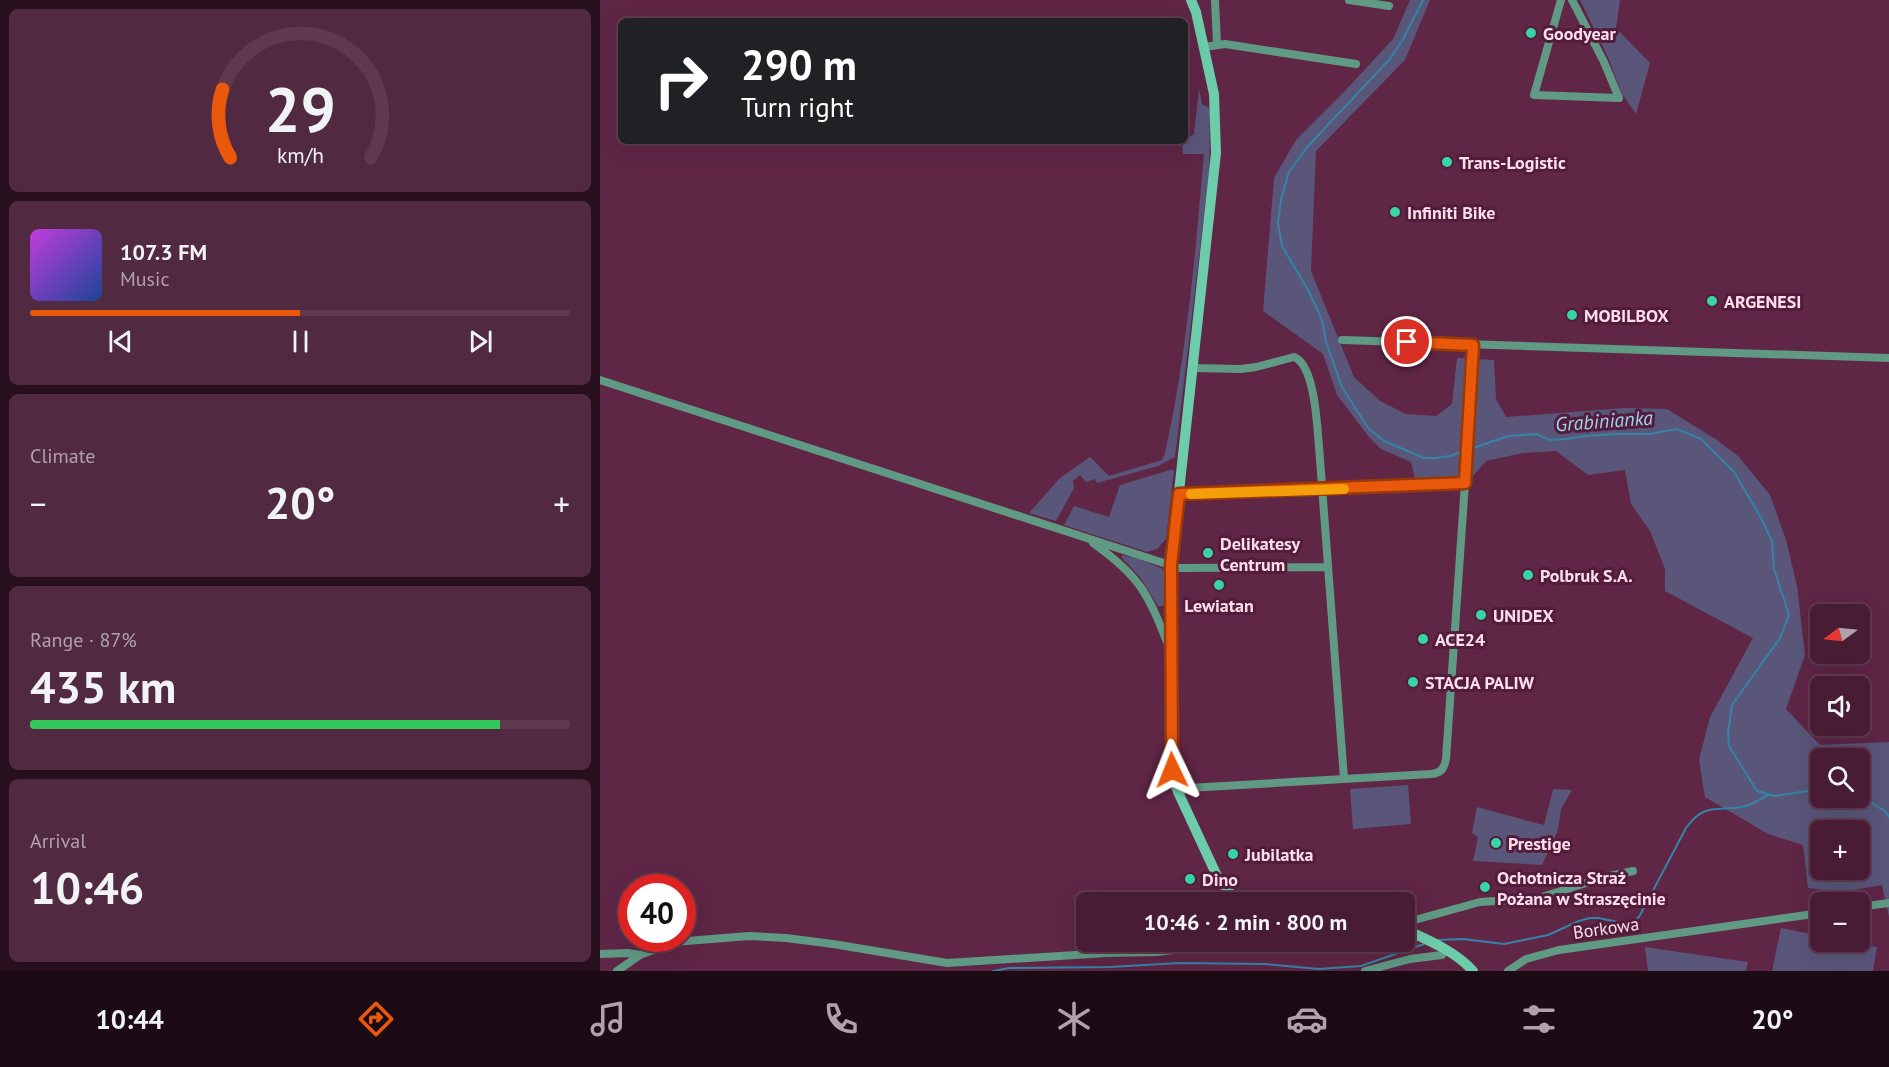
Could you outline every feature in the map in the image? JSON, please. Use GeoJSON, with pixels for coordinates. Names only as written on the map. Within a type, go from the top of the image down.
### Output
{"type":"FeatureCollection","features":[{"type":"Feature","properties":{"kind":"street"},"geometry":{"type":"LineString","coordinates":[[1191,0],[1196,12],[1214,94],[1216,153],[1171,565],[1171,762],[1178,792],[1218,878],[1230,892]]}},
{"type":"Feature","properties":{"kind":"street"},"geometry":{"type":"LineString","coordinates":[[1196,0],[1196,12]]}},
{"type":"Feature","properties":{"kind":"street"},"geometry":{"type":"LineString","coordinates":[[1215,0],[1217,45]]}},
{"type":"Feature","properties":{"kind":"street"},"geometry":{"type":"LineString","coordinates":[[1349,0],[1389,6]]}},
{"type":"Feature","properties":{"kind":"street"},"geometry":{"type":"LineString","coordinates":[[1561,0],[1534,95],[1618,98],[1604,62],[1572,0]]}},
{"type":"Feature","properties":{"kind":"street"},"geometry":{"type":"LineString","coordinates":[[1204,47],[1217,45],[1356,63]]}},
{"type":"Feature","properties":{"kind":"street"},"geometry":{"type":"LineString","coordinates":[[1342,340],[1889,358]]}},
{"type":"Feature","properties":{"kind":"street"},"geometry":{"type":"LineString","coordinates":[[1178,792],[1188,788],[1437,773],[1444,767],[1473,345]]}},
{"type":"Feature","properties":{"kind":"street"},"geometry":{"type":"LineString","coordinates":[[1193,368],[1241,369],[1289,357],[1299,359],[1307,374],[1314,397],[1344,779]]}},
{"type":"Feature","properties":{"kind":"street"},"geometry":{"type":"LineString","coordinates":[[600,380],[1179,568],[1328,567]]}},
{"type":"Feature","properties":{"kind":"street"},"geometry":{"type":"LineString","coordinates":[[1179,494],[1465,483]]}},
{"type":"Feature","properties":{"kind":"street"},"geometry":{"type":"LineString","coordinates":[[1087,539],[1113,557],[1140,584],[1158,617],[1170,651]]}},
{"type":"Feature","properties":{"kind":"street"},"geometry":{"type":"LineString","coordinates":[[1415,920],[1474,904],[1539,898],[1605,877],[1633,871]]}},
{"type":"Feature","properties":{"kind":"street"},"geometry":{"type":"LineString","coordinates":[[1870,906],[1889,903]]}},
{"type":"Feature","properties":{"kind":"street","name":"Borkowa"},"geometry":{"type":"LineString","coordinates":[[1508,971],[1526,959],[1551,951],[1810,915]]}},
{"type":"Feature","properties":{"kind":"street"},"geometry":{"type":"LineString","coordinates":[[1415,934],[1442,948],[1464,962],[1473,971]]}},
{"type":"Feature","properties":{"kind":"street"},"geometry":{"type":"LineString","coordinates":[[617,971],[640,955],[674,942],[748,936],[834,944],[947,963],[1157,952]]}},
{"type":"Feature","properties":{"kind":"street"},"geometry":{"type":"LineString","coordinates":[[1365,971],[1410,959],[1442,955],[1442,948]]}},
{"type":"Feature","properties":{"kind":"street"},"geometry":{"type":"LineString","coordinates":[[600,954],[640,955]]}},
{"type":"Feature","properties":{"kind":"shaded area"},"geometry":{"type":"Polygon","coordinates":[[[1410,0],[1430,0],[1405,60],[1316,151],[1311,271],[1354,377],[1380,401],[1406,414],[1436,416],[1452,404],[1457,358],[1494,360],[1496,399],[1506,417],[1625,408],[1667,409],[1738,456],[1770,495],[1786,540],[1797,586],[1805,655],[1786,709],[1820,745],[1889,742],[1889,917],[1882,885],[1841,892],[1808,888],[1803,845],[1768,834],[1705,797],[1699,760],[1710,717],[1753,638],[1665,591],[1665,569],[1650,531],[1631,504],[1625,470],[1588,475],[1556,451],[1523,453],[1486,461],[1472,477],[1415,479],[1411,462],[1381,449],[1337,395],[1323,354],[1263,311],[1274,178],[1296,140],[1393,39],[1410,0]]]}},
{"type":"Feature","properties":{"kind":"shaded area"},"geometry":{"type":"Polygon","coordinates":[[[1580,0],[1620,0],[1616,28],[1650,63],[1636,114],[1622,94],[1608,57],[1580,0]]]}},
{"type":"Feature","properties":{"kind":"shaded area"},"geometry":{"type":"Polygon","coordinates":[[[1199,89],[1202,104],[1210,110],[1209,173],[1175,457],[1158,466],[1097,483],[1095,479],[1086,482],[1080,475],[1073,481],[1074,488],[1056,521],[1029,513],[1060,478],[1090,457],[1109,476],[1162,460],[1173,416],[1194,267],[1204,154],[1183,154],[1182,144],[1188,144],[1188,138],[1194,134],[1199,89]]]}},
{"type":"Feature","properties":{"kind":"shaded area"},"geometry":{"type":"Polygon","coordinates":[[[1174,470],[1166,539],[1157,549],[1147,552],[1064,525],[1074,506],[1109,517],[1120,485],[1174,470]]]}},
{"type":"Feature","properties":{"kind":"shaded area"},"geometry":{"type":"Polygon","coordinates":[[[1122,555],[1137,558],[1163,569],[1164,606],[1158,606],[1140,577],[1122,558],[1122,555]]]}},
{"type":"Feature","properties":{"kind":"shaded area"},"geometry":{"type":"Polygon","coordinates":[[[1408,785],[1411,824],[1353,829],[1350,789],[1408,785]]]}},
{"type":"Feature","properties":{"kind":"shaded area"},"geometry":{"type":"Polygon","coordinates":[[[1553,789],[1572,790],[1561,809],[1558,830],[1542,865],[1473,861],[1478,837],[1472,833],[1477,807],[1544,825],[1553,789]]]}},
{"type":"Feature","properties":{"kind":"shaded area"},"geometry":{"type":"Polygon","coordinates":[[[1781,928],[1810,934],[1810,952],[1870,952],[1870,946],[1877,947],[1873,971],[1772,971],[1781,928]]]}},
{"type":"Feature","properties":{"kind":"shaded area"},"geometry":{"type":"Polygon","coordinates":[[[1645,947],[1748,962],[1746,971],[1648,971],[1645,947]]]}},
{"type":"Feature","properties":{"kind":"waterway","name":"Grabinianka"},"geometry":{"type":"LineString","coordinates":[[1423,0],[1402,41],[1389,60],[1308,146],[1289,172],[1281,199],[1278,223],[1282,246],[1308,290],[1322,320],[1326,342],[1342,387],[1368,428],[1384,441],[1424,458],[1450,456],[1508,436],[1536,434],[1550,440],[1616,434],[1649,434],[1677,429],[1701,439],[1734,472],[1760,516],[1772,541],[1774,569],[1789,615],[1780,638],[1732,705],[1728,733],[1729,746],[1757,791],[1774,796],[1810,791]]}},
{"type":"Feature","properties":{"kind":"waterway"},"geometry":{"type":"LineString","coordinates":[[1438,940],[1463,939],[1504,944],[1548,935],[1590,918],[1628,924],[1639,917],[1692,820],[1704,811],[1744,806],[1768,795]]}},
{"type":"Feature","properties":{"kind":"waterway","name":"Grabinianka"},"geometry":{"type":"LineString","coordinates":[[1870,802],[1886,812],[1889,817]]}},
{"type":"Feature","properties":{"kind":"waterway"},"geometry":{"type":"LineString","coordinates":[[993,971],[1009,968],[1110,967],[1179,963],[1265,964],[1319,969],[1361,966],[1424,944]]}},
{"type":"Feature","properties":{"kind":"slow traffic"},"geometry":{"type":"LineString","coordinates":[[1191,494],[1344,489]]}},
{"type":"Feature","properties":{"kind":"place","name":"Goodyear"},"geometry":{"type":"Point","coordinates":[1531,33]}},
{"type":"Feature","properties":{"kind":"place","name":"Trans-Logistic"},"geometry":{"type":"Point","coordinates":[1447,162]}},
{"type":"Feature","properties":{"kind":"place","name":"Infiniti Bike"},"geometry":{"type":"Point","coordinates":[1395,212]}},
{"type":"Feature","properties":{"kind":"place","name":"ARGENESI"},"geometry":{"type":"Point","coordinates":[1712,301]}},
{"type":"Feature","properties":{"kind":"place","name":"MOBILBOX"},"geometry":{"type":"Point","coordinates":[1572,315]}},
{"type":"Feature","properties":{"kind":"place","name":"Delikatesy Centrum"},"geometry":{"type":"Point","coordinates":[1208,553]}},
{"type":"Feature","properties":{"kind":"place","name":"Polbruk S.A."},"geometry":{"type":"Point","coordinates":[1528,575]}},
{"type":"Feature","properties":{"kind":"place","name":"Lewiatan"},"geometry":{"type":"Point","coordinates":[1219,585]}},
{"type":"Feature","properties":{"kind":"place","name":"UNIDEX"},"geometry":{"type":"Point","coordinates":[1481,615]}},
{"type":"Feature","properties":{"kind":"place","name":"ACE24"},"geometry":{"type":"Point","coordinates":[1423,639]}},
{"type":"Feature","properties":{"kind":"place","name":"STACJA PALIW"},"geometry":{"type":"Point","coordinates":[1413,682]}},
{"type":"Feature","properties":{"kind":"place","name":"Prestige"},"geometry":{"type":"Point","coordinates":[1496,843]}},
{"type":"Feature","properties":{"kind":"place","name":"Jubilatka"},"geometry":{"type":"Point","coordinates":[1233,854]}},
{"type":"Feature","properties":{"kind":"place","name":"Dino"},"geometry":{"type":"Point","coordinates":[1190,879]}},
{"type":"Feature","properties":{"kind":"place","name":"Ochotnicza Straż Pożana w Straszęcinie"},"geometry":{"type":"Point","coordinates":[1485,887]}},
{"type":"Feature","properties":{"kind":"route"},"geometry":{"type":"LineString","coordinates":[[1172,770],[1171,565],[1179,494],[1465,483],[1473,345],[1407,342]]}}]}
